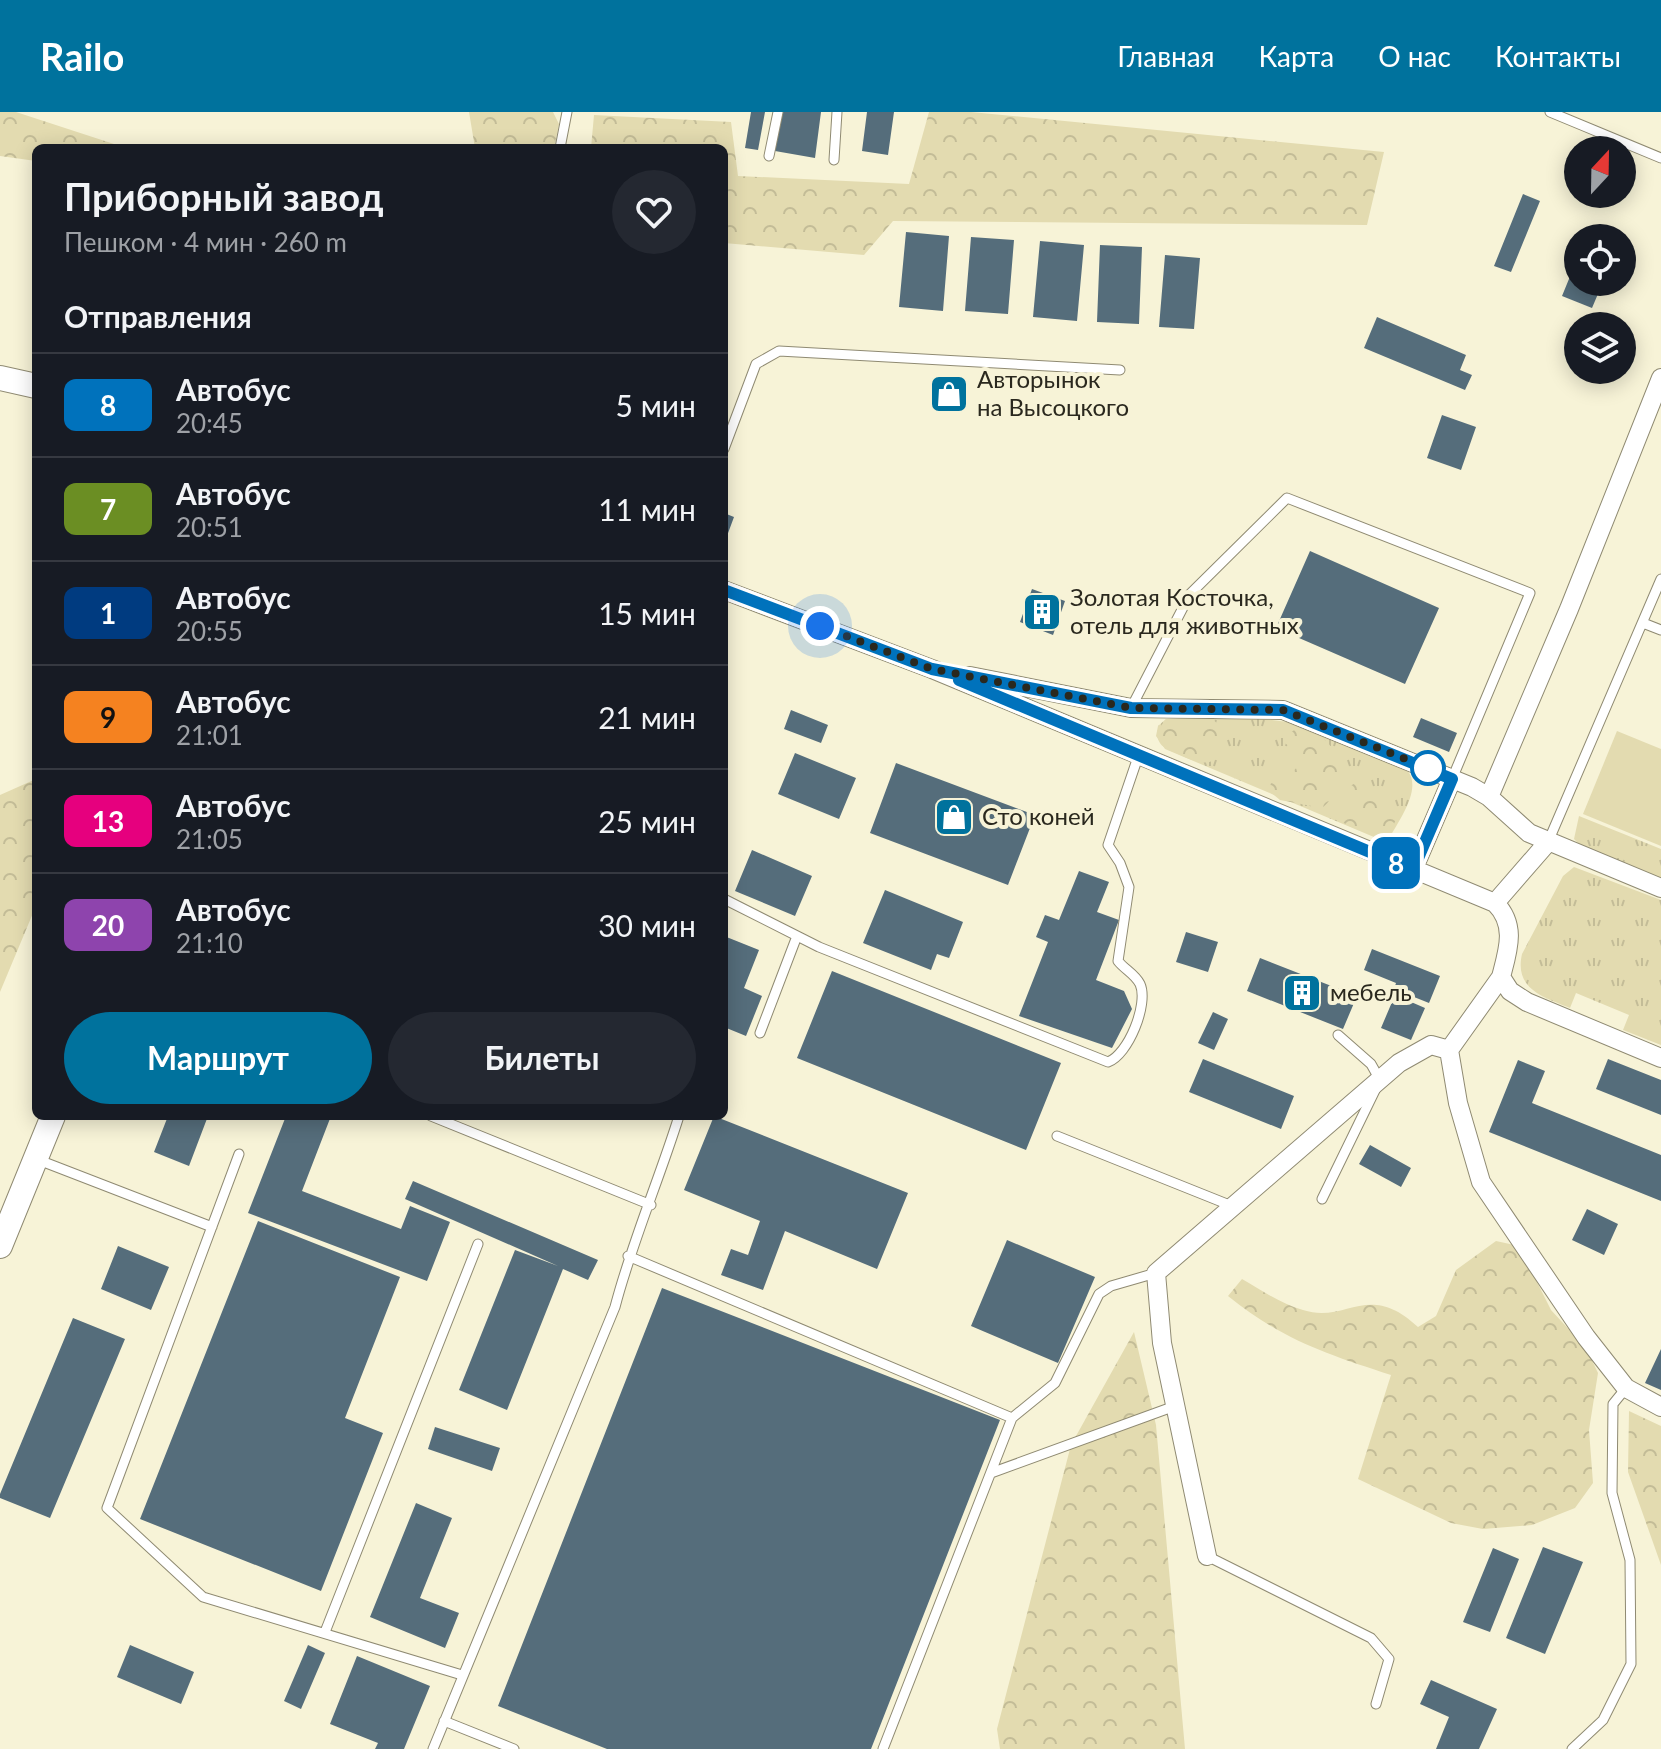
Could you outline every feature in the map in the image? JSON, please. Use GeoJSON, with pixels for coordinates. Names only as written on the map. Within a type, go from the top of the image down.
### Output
{"type":"FeatureCollection","features":[{"type":"Feature","properties":{"kind":"main road"},"geometry":{"type":"LineString","coordinates":[[0,378],[32,385]]}},
{"type":"Feature","properties":{"kind":"main road"},"geometry":{"type":"LineString","coordinates":[[0,1246],[51,1120]]}},
{"type":"Feature","properties":{"kind":"street"},"geometry":{"type":"LineString","coordinates":[[1489,797],[1569,609],[1661,378]]}},
{"type":"Feature","properties":{"kind":"street"},"geometry":{"type":"LineString","coordinates":[[728,592],[932,669],[1495,903],[1506,914],[1510,930],[1501,977],[1449,1050],[1458,1103],[1481,1182],[1586,1337],[1626,1388],[1661,1407]]}},
{"type":"Feature","properties":{"kind":"street"},"geometry":{"type":"LineString","coordinates":[[932,669],[1131,708],[1283,710],[1452,779],[1489,797],[1529,833],[1661,888]]}},
{"type":"Feature","properties":{"kind":"street"},"geometry":{"type":"LineString","coordinates":[[1413,870],[1452,779]]}},
{"type":"Feature","properties":{"kind":"street"},"geometry":{"type":"LineString","coordinates":[[1495,903],[1548,842]]}},
{"type":"Feature","properties":{"kind":"street"},"geometry":{"type":"LineString","coordinates":[[1501,977],[1510,991],[1527,1002],[1661,1058]]}},
{"type":"Feature","properties":{"kind":"street"},"geometry":{"type":"LineString","coordinates":[[1207,1556],[1162,1343],[1156,1273],[1399,1063],[1431,1045],[1449,1050]]}},
{"type":"Feature","properties":{"kind":"lane"},"geometry":{"type":"LineString","coordinates":[[561,144],[567,112]]}},
{"type":"Feature","properties":{"kind":"lane"},"geometry":{"type":"LineString","coordinates":[[769,156],[778,112]]}},
{"type":"Feature","properties":{"kind":"lane"},"geometry":{"type":"LineString","coordinates":[[834,160],[837,112]]}},
{"type":"Feature","properties":{"kind":"lane"},"geometry":{"type":"LineString","coordinates":[[1550,112],[1661,158]]}},
{"type":"Feature","properties":{"kind":"lane"},"geometry":{"type":"LineString","coordinates":[[728,438],[756,364],[779,351],[1120,370]]}},
{"type":"Feature","properties":{"kind":"lane"},"geometry":{"type":"LineString","coordinates":[[1131,708],[1190,594],[1287,498],[1530,593],[1452,779]]}},
{"type":"Feature","properties":{"kind":"lane"},"geometry":{"type":"LineString","coordinates":[[1548,842],[1661,579]]}},
{"type":"Feature","properties":{"kind":"lane"},"geometry":{"type":"LineString","coordinates":[[1643,623],[1661,630]]}},
{"type":"Feature","properties":{"kind":"lane"},"geometry":{"type":"LineString","coordinates":[[728,901],[797,936],[1108,1062],[1118,1058],[1141,1005],[1142,993],[1134,976],[1118,961],[1129,887],[1120,863],[1108,845],[1139,754]]}},
{"type":"Feature","properties":{"kind":"lane"},"geometry":{"type":"LineString","coordinates":[[760,1033],[797,936]]}},
{"type":"Feature","properties":{"kind":"lane"},"geometry":{"type":"LineString","coordinates":[[1322,1199],[1380,1080],[1371,1064],[1338,1035]]}},
{"type":"Feature","properties":{"kind":"lane"},"geometry":{"type":"LineString","coordinates":[[441,1120],[651,1205]]}},
{"type":"Feature","properties":{"kind":"lane"},"geometry":{"type":"LineString","coordinates":[[433,1749],[615,1307],[628,1256],[651,1205],[678,1120]]}},
{"type":"Feature","properties":{"kind":"lane"},"geometry":{"type":"LineString","coordinates":[[1057,1136],[1232,1206]]}},
{"type":"Feature","properties":{"kind":"lane"},"geometry":{"type":"LineString","coordinates":[[239,1154],[107,1508],[203,1597],[462,1675]]}},
{"type":"Feature","properties":{"kind":"lane"},"geometry":{"type":"LineString","coordinates":[[36,1159],[212,1227]]}},
{"type":"Feature","properties":{"kind":"lane"},"geometry":{"type":"LineString","coordinates":[[325,1632],[478,1244]]}},
{"type":"Feature","properties":{"kind":"lane"},"geometry":{"type":"LineString","coordinates":[[628,1256],[1012,1418]]}},
{"type":"Feature","properties":{"kind":"lane"},"geometry":{"type":"LineString","coordinates":[[883,1749],[1012,1418],[1055,1383],[1099,1294],[1111,1286],[1156,1273]]}},
{"type":"Feature","properties":{"kind":"lane"},"geometry":{"type":"LineString","coordinates":[[1572,1749],[1603,1720],[1631,1664],[1630,1560],[1612,1493],[1613,1404],[1626,1388]]}},
{"type":"Feature","properties":{"kind":"lane"},"geometry":{"type":"LineString","coordinates":[[991,1473],[1175,1406]]}},
{"type":"Feature","properties":{"kind":"lane"},"geometry":{"type":"LineString","coordinates":[[1207,1556],[1371,1638],[1389,1659],[1376,1704]]}},
{"type":"Feature","properties":{"kind":"lane"},"geometry":{"type":"LineString","coordinates":[[444,1721],[514,1749]]}},
{"type":"Feature","properties":{"kind":"green space"},"geometry":{"type":"Polygon","coordinates":[[[0,112],[16,112],[114,144],[32,144],[32,160],[0,156],[0,112]]]}},
{"type":"Feature","properties":{"kind":"green space"},"geometry":{"type":"Polygon","coordinates":[[[469,112],[553,112],[559,124],[555,144],[474,144],[469,112]]]}},
{"type":"Feature","properties":{"kind":"green space"},"geometry":{"type":"Polygon","coordinates":[[[929,112],[971,112],[1384,152],[1367,225],[893,221],[864,255],[728,243],[728,144],[591,144],[594,115],[731,122],[738,176],[909,184],[929,112]]]}},
{"type":"Feature","properties":{"kind":"green space"},"geometry":{"type":"Polygon","coordinates":[[[1242,716],[1288,722],[1407,770],[1411,777],[1411,795],[1390,837],[1381,840],[1165,749],[1156,736],[1158,726],[1166,719],[1242,716]]]}},
{"type":"Feature","properties":{"kind":"green space"},"geometry":{"type":"Polygon","coordinates":[[[1207,717],[1221,729],[1224,737],[1222,752],[1210,762],[1188,758],[1160,743],[1157,731],[1166,719],[1207,717]]]}},
{"type":"Feature","properties":{"kind":"green space"},"geometry":{"type":"Polygon","coordinates":[[[1296,729],[1322,738],[1337,758],[1340,771],[1338,784],[1322,808],[1280,800],[1269,791],[1273,775],[1288,777],[1299,765],[1298,754],[1285,743],[1288,734],[1296,729]]]}},
{"type":"Feature","properties":{"kind":"green space"},"geometry":{"type":"Polygon","coordinates":[[[1617,731],[1661,749],[1661,846],[1583,814],[1617,731]]]}},
{"type":"Feature","properties":{"kind":"green space"},"geometry":{"type":"Polygon","coordinates":[[[32,781],[32,916],[0,992],[0,795],[32,781]]]}},
{"type":"Feature","properties":{"kind":"green space"},"geometry":{"type":"Polygon","coordinates":[[[1355,783],[1374,789],[1392,801],[1399,811],[1394,824],[1367,828],[1340,821],[1338,810],[1341,799],[1355,783]]]}},
{"type":"Feature","properties":{"kind":"green space"},"geometry":{"type":"Polygon","coordinates":[[[1579,816],[1661,849],[1661,880],[1582,847],[1574,839],[1579,816]]]}},
{"type":"Feature","properties":{"kind":"green space"},"geometry":{"type":"Polygon","coordinates":[[[1574,867],[1661,900],[1661,1045],[1623,1030],[1629,1015],[1576,993],[1570,1008],[1533,990],[1522,976],[1522,954],[1563,876],[1574,867]]]}},
{"type":"Feature","properties":{"kind":"green space"},"geometry":{"type":"Polygon","coordinates":[[[1496,1241],[1519,1246],[1551,1310],[1586,1348],[1598,1373],[1589,1430],[1593,1483],[1575,1508],[1532,1525],[1483,1529],[1451,1523],[1358,1479],[1391,1375],[1305,1344],[1267,1324],[1228,1296],[1242,1279],[1303,1310],[1319,1313],[1358,1306],[1385,1306],[1401,1313],[1418,1327],[1436,1316],[1456,1270],[1496,1241]]]}},
{"type":"Feature","properties":{"kind":"green space"},"geometry":{"type":"Polygon","coordinates":[[[1134,1332],[1156,1425],[1185,1749],[1000,1749],[997,1729],[1071,1445],[1134,1332]]]}},
{"type":"Feature","properties":{"kind":"green space"},"geometry":{"type":"Polygon","coordinates":[[[1629,1411],[1661,1426],[1661,1565],[1628,1472],[1629,1411]]]}},
{"type":"Feature","properties":{"kind":"building"},"geometry":{"type":"Polygon","coordinates":[[[751,112],[765,112],[758,150],[745,148],[751,112]]]}},
{"type":"Feature","properties":{"kind":"building"},"geometry":{"type":"Polygon","coordinates":[[[783,112],[821,112],[815,158],[775,151],[783,112]]]}},
{"type":"Feature","properties":{"kind":"building"},"geometry":{"type":"Polygon","coordinates":[[[867,112],[894,112],[888,155],[862,151],[867,112]]]}},
{"type":"Feature","properties":{"kind":"building"},"geometry":{"type":"Polygon","coordinates":[[[1523,194],[1540,201],[1511,272],[1494,266],[1523,194]]]}},
{"type":"Feature","properties":{"kind":"building"},"geometry":{"type":"Polygon","coordinates":[[[906,232],[949,236],[943,311],[899,307],[906,232]]]}},
{"type":"Feature","properties":{"kind":"building"},"geometry":{"type":"Polygon","coordinates":[[[971,237],[1014,240],[1008,314],[965,311],[971,237]]]}},
{"type":"Feature","properties":{"kind":"building"},"geometry":{"type":"Polygon","coordinates":[[[1040,241],[1084,245],[1077,321],[1033,317],[1040,241]]]}},
{"type":"Feature","properties":{"kind":"building"},"geometry":{"type":"Polygon","coordinates":[[[1100,245],[1142,247],[1139,324],[1097,322],[1100,245]]]}},
{"type":"Feature","properties":{"kind":"building"},"geometry":{"type":"Polygon","coordinates":[[[1165,255],[1200,258],[1194,329],[1159,327],[1165,255]]]}},
{"type":"Feature","properties":{"kind":"building"},"geometry":{"type":"Polygon","coordinates":[[[1564,291],[1564,296],[1597,296],[1592,308],[1562,296],[1564,291]]]}},
{"type":"Feature","properties":{"kind":"building"},"geometry":{"type":"Polygon","coordinates":[[[1377,317],[1466,355],[1460,370],[1472,375],[1465,390],[1364,348],[1377,317]]]}},
{"type":"Feature","properties":{"kind":"building"},"geometry":{"type":"Polygon","coordinates":[[[1442,415],[1476,427],[1461,470],[1427,458],[1442,415]]]}},
{"type":"Feature","properties":{"kind":"building"},"geometry":{"type":"Polygon","coordinates":[[[728,515],[734,517],[728,533],[728,515]]]}},
{"type":"Feature","properties":{"kind":"building"},"geometry":{"type":"Polygon","coordinates":[[[1310,551],[1439,608],[1405,684],[1276,628],[1310,551]]]}},
{"type":"Feature","properties":{"kind":"building","name":"Золотая Косточка, отель для животных"},"geometry":{"type":"Polygon","coordinates":[[[1032,589],[1065,601],[1053,635],[1020,622],[1032,589]]]}},
{"type":"Feature","properties":{"kind":"building"},"geometry":{"type":"Polygon","coordinates":[[[791,710],[828,725],[821,743],[784,729],[791,710]]]}},
{"type":"Feature","properties":{"kind":"building"},"geometry":{"type":"Polygon","coordinates":[[[1421,718],[1457,733],[1449,752],[1413,737],[1421,718]]]}},
{"type":"Feature","properties":{"kind":"building"},"geometry":{"type":"Polygon","coordinates":[[[795,753],[856,778],[839,819],[778,794],[795,753]]]}},
{"type":"Feature","properties":{"kind":"building"},"geometry":{"type":"Polygon","coordinates":[[[896,763],[1035,815],[1008,885],[870,833],[896,763]]]}},
{"type":"Feature","properties":{"kind":"building"},"geometry":{"type":"Polygon","coordinates":[[[752,850],[812,876],[795,916],[735,891],[752,850]]]}},
{"type":"Feature","properties":{"kind":"building"},"geometry":{"type":"Polygon","coordinates":[[[1079,871],[1109,882],[1097,912],[1119,920],[1096,980],[1124,991],[1132,1009],[1112,1048],[1019,1016],[1048,942],[1036,937],[1045,915],[1059,920],[1079,871]]]}},
{"type":"Feature","properties":{"kind":"building"},"geometry":{"type":"Polygon","coordinates":[[[885,890],[963,922],[949,958],[937,954],[931,970],[863,943],[885,890]]]}},
{"type":"Feature","properties":{"kind":"building"},"geometry":{"type":"Polygon","coordinates":[[[1186,932],[1218,942],[1208,972],[1176,962],[1186,932]]]}},
{"type":"Feature","properties":{"kind":"building"},"geometry":{"type":"Polygon","coordinates":[[[728,938],[759,950],[744,988],[762,996],[746,1036],[728,1029],[728,938]]]}},
{"type":"Feature","properties":{"kind":"building"},"geometry":{"type":"Polygon","coordinates":[[[1372,949],[1440,976],[1429,1003],[1394,989],[1396,983],[1364,970],[1372,949]]]}},
{"type":"Feature","properties":{"kind":"building","name":"мебель"},"geometry":{"type":"Polygon","coordinates":[[[1260,958],[1357,996],[1343,1029],[1247,991],[1260,958]]]}},
{"type":"Feature","properties":{"kind":"building"},"geometry":{"type":"Polygon","coordinates":[[[832,971],[1061,1063],[1026,1150],[797,1058],[832,971]]]}},
{"type":"Feature","properties":{"kind":"building"},"geometry":{"type":"Polygon","coordinates":[[[1395,995],[1425,1008],[1411,1040],[1381,1028],[1395,995]]]}},
{"type":"Feature","properties":{"kind":"building"},"geometry":{"type":"Polygon","coordinates":[[[1213,1012],[1228,1019],[1214,1050],[1198,1043],[1213,1012]]]}},
{"type":"Feature","properties":{"kind":"building"},"geometry":{"type":"Polygon","coordinates":[[[1203,1059],[1294,1096],[1281,1129],[1189,1092],[1203,1059]]]}},
{"type":"Feature","properties":{"kind":"building"},"geometry":{"type":"Polygon","coordinates":[[[1608,1059],[1661,1080],[1661,1115],[1596,1089],[1608,1059]]]}},
{"type":"Feature","properties":{"kind":"building"},"geometry":{"type":"Polygon","coordinates":[[[1518,1060],[1545,1071],[1532,1103],[1661,1155],[1661,1201],[1489,1132],[1518,1060]]]}},
{"type":"Feature","properties":{"kind":"building"},"geometry":{"type":"Polygon","coordinates":[[[166,1120],[206,1120],[189,1166],[154,1152],[166,1120]]]}},
{"type":"Feature","properties":{"kind":"building"},"geometry":{"type":"Polygon","coordinates":[[[284,1120],[329,1120],[302,1191],[401,1229],[410,1206],[450,1222],[427,1281],[248,1213],[284,1120]]]}},
{"type":"Feature","properties":{"kind":"building"},"geometry":{"type":"Polygon","coordinates":[[[712,1120],[724,1120],[908,1193],[877,1269],[785,1231],[763,1290],[721,1275],[731,1249],[748,1255],[760,1221],[684,1190],[712,1120]]]}},
{"type":"Feature","properties":{"kind":"building"},"geometry":{"type":"Polygon","coordinates":[[[1370,1145],[1411,1168],[1401,1187],[1359,1164],[1370,1145]]]}},
{"type":"Feature","properties":{"kind":"building"},"geometry":{"type":"Polygon","coordinates":[[[413,1181],[598,1260],[588,1280],[563,1269],[507,1410],[459,1390],[515,1250],[558,1266],[405,1199],[413,1181]]]}},
{"type":"Feature","properties":{"kind":"building"},"geometry":{"type":"Polygon","coordinates":[[[1587,1209],[1618,1224],[1604,1255],[1572,1240],[1587,1209]]]}},
{"type":"Feature","properties":{"kind":"building"},"geometry":{"type":"Polygon","coordinates":[[[258,1221],[400,1277],[345,1418],[383,1433],[321,1591],[140,1519],[258,1221]]]}},
{"type":"Feature","properties":{"kind":"building"},"geometry":{"type":"Polygon","coordinates":[[[1007,1240],[1095,1277],[1058,1363],[971,1326],[1007,1240]]]}},
{"type":"Feature","properties":{"kind":"building"},"geometry":{"type":"Polygon","coordinates":[[[118,1246],[169,1267],[151,1310],[101,1289],[118,1246]]]}},
{"type":"Feature","properties":{"kind":"building"},"geometry":{"type":"Polygon","coordinates":[[[662,1288],[1000,1420],[871,1749],[607,1749],[498,1706],[662,1288]]]}},
{"type":"Feature","properties":{"kind":"building"},"geometry":{"type":"Polygon","coordinates":[[[73,1318],[125,1339],[50,1518],[0,1498],[0,1494],[73,1318]]]}},
{"type":"Feature","properties":{"kind":"building"},"geometry":{"type":"Polygon","coordinates":[[[1661,1349],[1661,1390],[1645,1383],[1661,1349]]]}},
{"type":"Feature","properties":{"kind":"building"},"geometry":{"type":"Polygon","coordinates":[[[435,1427],[500,1448],[492,1471],[428,1449],[435,1427]]]}},
{"type":"Feature","properties":{"kind":"building"},"geometry":{"type":"Polygon","coordinates":[[[416,1503],[452,1518],[420,1598],[459,1613],[445,1648],[370,1617],[416,1503]]]}},
{"type":"Feature","properties":{"kind":"building"},"geometry":{"type":"Polygon","coordinates":[[[1543,1547],[1583,1562],[1545,1654],[1506,1638],[1543,1547]]]}},
{"type":"Feature","properties":{"kind":"building"},"geometry":{"type":"Polygon","coordinates":[[[1493,1548],[1519,1559],[1490,1632],[1463,1622],[1493,1548]]]}},
{"type":"Feature","properties":{"kind":"building"},"geometry":{"type":"Polygon","coordinates":[[[130,1645],[194,1672],[181,1704],[117,1677],[130,1645]]]}},
{"type":"Feature","properties":{"kind":"building"},"geometry":{"type":"Polygon","coordinates":[[[308,1645],[325,1653],[301,1709],[284,1701],[308,1645]]]}},
{"type":"Feature","properties":{"kind":"building"},"geometry":{"type":"Polygon","coordinates":[[[357,1656],[430,1686],[404,1749],[375,1749],[378,1743],[330,1724],[357,1656]]]}},
{"type":"Feature","properties":{"kind":"building"},"geometry":{"type":"Polygon","coordinates":[[[1431,1680],[1497,1709],[1479,1749],[1436,1749],[1449,1717],[1420,1704],[1431,1680]]]}},
{"type":"Feature","properties":{"kind":"bus line","name":"8"},"geometry":{"type":"LineString","coordinates":[[728,592],[932,669],[1131,708],[1200,706],[1283,710],[1336,729],[1452,779],[1413,870],[959,680]]}},
{"type":"Feature","properties":{"kind":"place","name":"Авторынок на Высоцкого"},"geometry":{"type":"Point","coordinates":[949,394]}},
{"type":"Feature","properties":{"kind":"place","name":"Золотая Косточка, отель для животных"},"geometry":{"type":"Point","coordinates":[1042,612]}},
{"type":"Feature","properties":{"kind":"place","name":"Сто коней"},"geometry":{"type":"Point","coordinates":[954,817]}},
{"type":"Feature","properties":{"kind":"place","name":"мебель"},"geometry":{"type":"Point","coordinates":[1302,993]}},
{"type":"Feature","properties":{"kind":"route"},"geometry":{"type":"LineString","coordinates":[[820,626],[932,669],[1131,708],[1200,706],[1283,710],[1428,768]]}}]}
